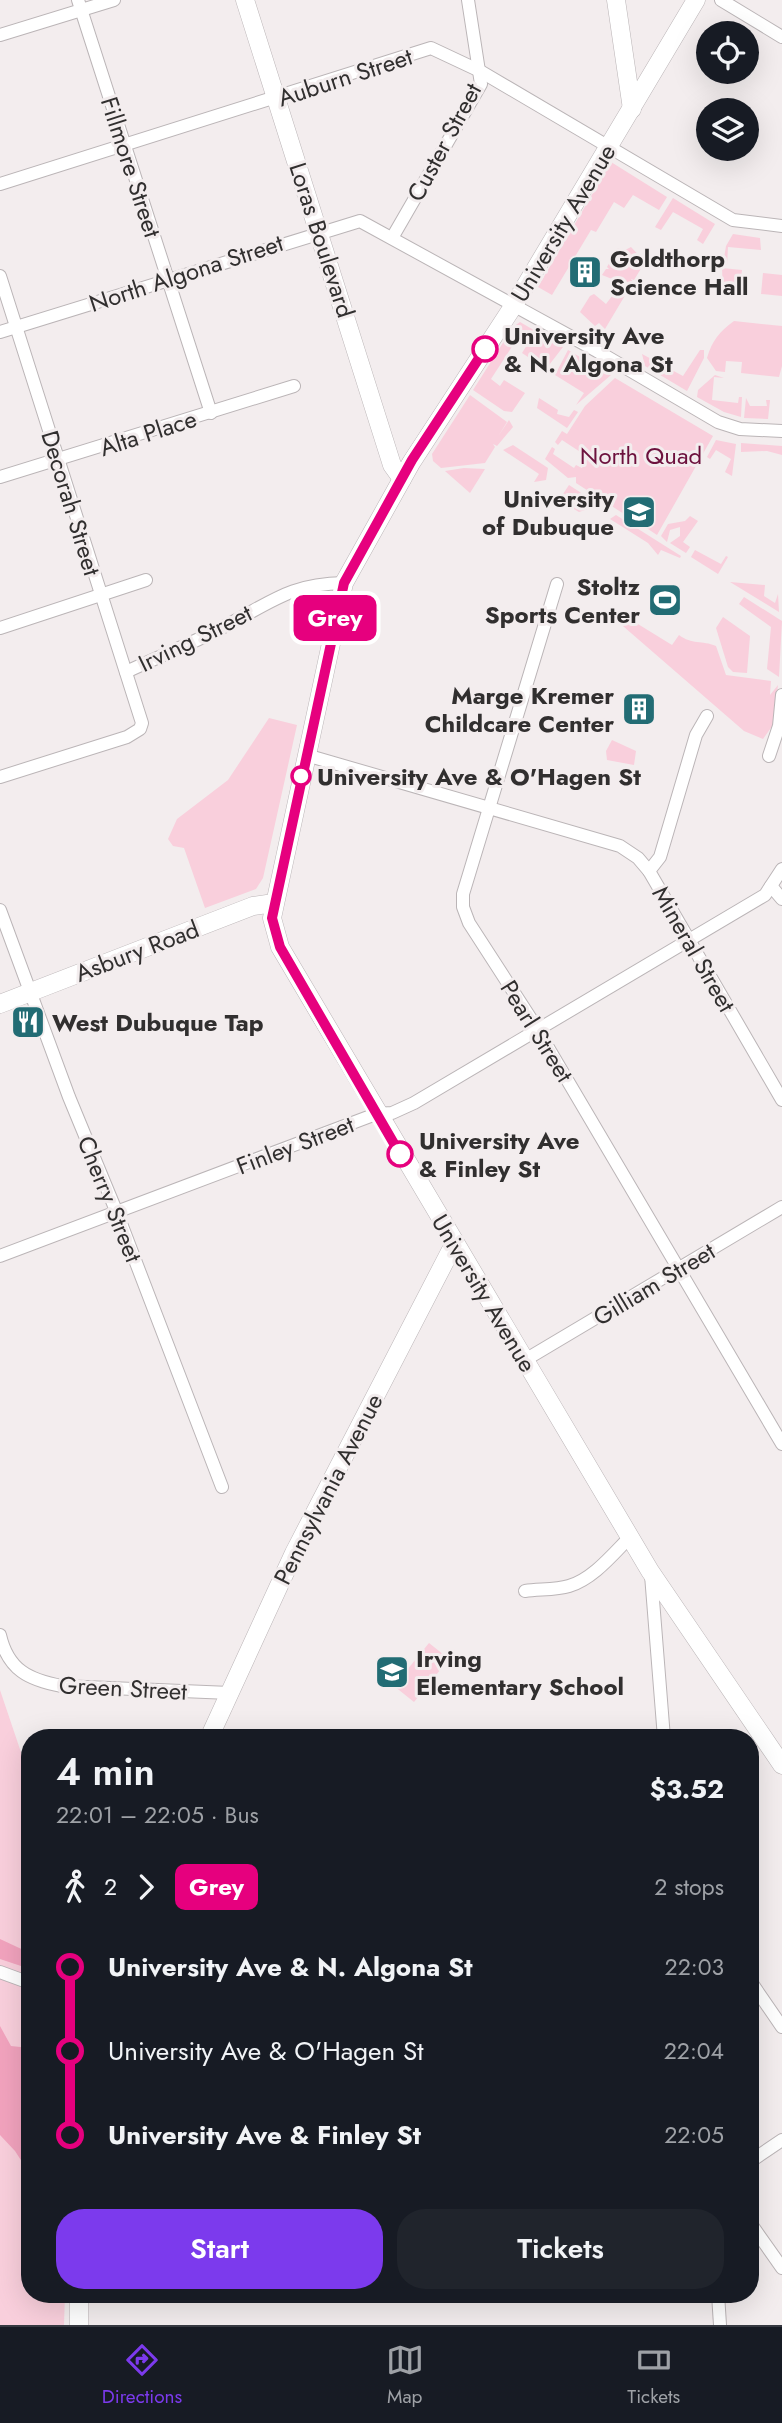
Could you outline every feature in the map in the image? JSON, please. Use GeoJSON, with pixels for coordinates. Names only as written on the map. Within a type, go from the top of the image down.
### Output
{"type":"FeatureCollection","features":[{"type":"Feature","properties":{"kind":"main road","name":"Loras Boulevard"},"geometry":{"type":"LineString","coordinates":[[245,0],[320,230],[392,465],[402,479]]}},
{"type":"Feature","properties":{"kind":"main road"},"geometry":{"type":"LineString","coordinates":[[616,0],[632,109]]}},
{"type":"Feature","properties":{"kind":"main road","name":"University Avenue"},"geometry":{"type":"LineString","coordinates":[[696,0],[514,305],[402,479],[344,583],[272,918],[280,947],[376,1114],[650,1572],[757,1729]]}},
{"type":"Feature","properties":{"kind":"main road","name":"Asbury Road"},"geometry":{"type":"LineString","coordinates":[[0,1004],[253,906],[274,903]]}},
{"type":"Feature","properties":{"kind":"main road","name":"Pennsylvania Avenue"},"geometry":{"type":"LineString","coordinates":[[213,1729],[294,1553],[454,1244]]}},
{"type":"Feature","properties":{"kind":"main road","name":"University Avenue"},"geometry":{"type":"LineString","coordinates":[[759,1731],[782,1765]]}},
{"type":"Feature","properties":{"kind":"main road"},"geometry":{"type":"LineString","coordinates":[[79,2303],[79,2325]]}},
{"type":"Feature","properties":{"kind":"street"},"geometry":{"type":"LineString","coordinates":[[0,35],[80,5],[114,0]]}},
{"type":"Feature","properties":{"kind":"street","name":"Custer Street"},"geometry":{"type":"LineString","coordinates":[[391,238],[481,84],[468,0]]}},
{"type":"Feature","properties":{"kind":"street"},"geometry":{"type":"LineString","coordinates":[[721,0],[782,37]]}},
{"type":"Feature","properties":{"kind":"street","name":"Fillmore Street"},"geometry":{"type":"LineString","coordinates":[[80,5],[211,413]]}},
{"type":"Feature","properties":{"kind":"street","name":"Auburn Street"},"geometry":{"type":"LineString","coordinates":[[0,184],[277,99],[431,48],[480,71],[733,220],[782,226]]}},
{"type":"Feature","properties":{"kind":"street","name":"North Algona Street"},"geometry":{"type":"LineString","coordinates":[[0,332],[320,230],[360,221],[514,305],[718,422],[740,429],[782,431]]}},
{"type":"Feature","properties":{"kind":"street","name":"Decorah Street"},"geometry":{"type":"LineString","coordinates":[[0,276],[99,596],[142,716],[140,729],[127,737],[0,777]]}},
{"type":"Feature","properties":{"kind":"street","name":"Alta Place"},"geometry":{"type":"LineString","coordinates":[[0,477],[58,462],[294,386]]}},
{"type":"Feature","properties":{"kind":"street"},"geometry":{"type":"LineString","coordinates":[[0,628],[146,580]]}},
{"type":"Feature","properties":{"kind":"street","name":"Irving Street"},"geometry":{"type":"LineString","coordinates":[[126,672],[228,625],[285,592],[302,587],[344,583]]}},
{"type":"Feature","properties":{"kind":"street","name":"Pearl Street"},"geometry":{"type":"LineString","coordinates":[[557,584],[491,810],[463,894],[463,907],[470,923],[539,1031],[782,1444]]}},
{"type":"Feature","properties":{"kind":"street"},"geometry":{"type":"LineString","coordinates":[[769,755],[779,726],[782,695]]}},
{"type":"Feature","properties":{"kind":"street","name":"Mineral Street"},"geometry":{"type":"LineString","coordinates":[[707,716],[696,735],[660,857],[649,871],[782,1100]]}},
{"type":"Feature","properties":{"kind":"street"},"geometry":{"type":"LineString","coordinates":[[306,755],[620,846],[638,858],[649,871]]}},
{"type":"Feature","properties":{"kind":"street","name":"Finley Street"},"geometry":{"type":"LineString","coordinates":[[0,1256],[376,1114],[392,1113],[539,1031],[765,895],[782,869]]}},
{"type":"Feature","properties":{"kind":"street"},"geometry":{"type":"LineString","coordinates":[[771,886],[782,899]]}},
{"type":"Feature","properties":{"kind":"street","name":"Cherry Street"},"geometry":{"type":"LineString","coordinates":[[0,910],[69,1097],[117,1213],[222,1488]]}},
{"type":"Feature","properties":{"kind":"street","name":"Gilliam Street"},"geometry":{"type":"LineString","coordinates":[[525,1360],[782,1207]]}},
{"type":"Feature","properties":{"kind":"street"},"geometry":{"type":"LineString","coordinates":[[525,1591],[569,1586],[579,1581],[600,1567],[630,1537]]}},
{"type":"Feature","properties":{"kind":"street"},"geometry":{"type":"LineString","coordinates":[[650,1572],[663,1729]]}},
{"type":"Feature","properties":{"kind":"street","name":"Green Street"},"geometry":{"type":"LineString","coordinates":[[0,1635],[5,1655],[15,1668],[41,1683],[230,1693]]}},
{"type":"Feature","properties":{"kind":"street"},"geometry":{"type":"LineString","coordinates":[[0,1972],[21,1980]]}},
{"type":"Feature","properties":{"kind":"street"},"geometry":{"type":"LineString","coordinates":[[759,1994],[782,2027]]}},
{"type":"Feature","properties":{"kind":"street"},"geometry":{"type":"LineString","coordinates":[[759,2156],[782,2140]]}},
{"type":"Feature","properties":{"kind":"street"},"geometry":{"type":"LineString","coordinates":[[759,2235],[782,2268]]}},
{"type":"Feature","properties":{"kind":"street"},"geometry":{"type":"LineString","coordinates":[[719,2303],[720,2325]]}},
{"type":"Feature","properties":{"kind":"green space"},"geometry":{"type":"Polygon","coordinates":[[[611,162],[667,197],[659,210],[633,195],[624,208],[614,202],[596,232],[591,230],[552,295],[538,287],[611,162]]]}},
{"type":"Feature","properties":{"kind":"green space"},"geometry":{"type":"Polygon","coordinates":[[[673,198],[715,224],[703,244],[697,240],[703,229],[673,212],[661,230],[655,227],[673,198]]]}},
{"type":"Feature","properties":{"kind":"green space"},"geometry":{"type":"Polygon","coordinates":[[[733,234],[760,238],[761,250],[728,247],[727,265],[723,264],[726,246],[733,234]]]}},
{"type":"Feature","properties":{"kind":"green space"},"geometry":{"type":"Polygon","coordinates":[[[631,247],[645,262],[634,280],[631,279],[633,282],[605,329],[599,323],[595,326],[580,312],[594,294],[606,304],[622,283],[602,275],[609,269],[607,267],[618,248],[625,250],[631,247]]]}},
{"type":"Feature","properties":{"kind":"green space"},"geometry":{"type":"Polygon","coordinates":[[[722,268],[742,270],[739,292],[723,290],[722,268]]]}},
{"type":"Feature","properties":{"kind":"green space"},"geometry":{"type":"Polygon","coordinates":[[[763,273],[782,275],[782,296],[761,294],[763,273]]]}},
{"type":"Feature","properties":{"kind":"green space"},"geometry":{"type":"Polygon","coordinates":[[[734,321],[782,326],[782,366],[779,377],[741,373],[742,362],[726,361],[725,372],[716,371],[707,358],[709,352],[717,337],[734,321]]]}},
{"type":"Feature","properties":{"kind":"green space"},"geometry":{"type":"Polygon","coordinates":[[[520,322],[563,347],[546,369],[522,353],[527,345],[517,339],[491,379],[500,386],[504,380],[525,393],[512,412],[504,411],[473,390],[513,327],[520,322]]]}},
{"type":"Feature","properties":{"kind":"green space"},"geometry":{"type":"Polygon","coordinates":[[[568,350],[611,375],[576,405],[584,393],[555,375],[568,350]]]}},
{"type":"Feature","properties":{"kind":"green space"},"geometry":{"type":"Polygon","coordinates":[[[700,350],[704,350],[704,358],[687,391],[645,366],[642,354],[683,376],[700,350]]]}},
{"type":"Feature","properties":{"kind":"green space"},"geometry":{"type":"Polygon","coordinates":[[[715,375],[724,378],[714,377],[712,400],[738,403],[739,397],[742,397],[741,417],[724,412],[697,397],[698,390],[715,375]]]}},
{"type":"Feature","properties":{"kind":"green space","name":"North Quad"},"geometry":{"type":"Polygon","coordinates":[[[615,378],[713,436],[657,535],[645,527],[647,522],[641,525],[576,483],[576,477],[568,478],[545,459],[552,447],[555,449],[553,454],[574,468],[576,465],[582,468],[588,457],[562,440],[558,445],[555,442],[562,431],[567,434],[585,406],[615,378]]]}},
{"type":"Feature","properties":{"kind":"green space"},"geometry":{"type":"Polygon","coordinates":[[[470,395],[507,422],[499,435],[509,420],[513,427],[497,446],[493,444],[495,447],[485,463],[441,468],[433,461],[432,454],[470,395]]]}},
{"type":"Feature","properties":{"kind":"green space"},"geometry":{"type":"Polygon","coordinates":[[[539,398],[558,410],[557,414],[569,417],[574,410],[578,412],[567,428],[537,408],[539,398]]]}},
{"type":"Feature","properties":{"kind":"green space"},"geometry":{"type":"Polygon","coordinates":[[[746,398],[750,406],[767,406],[766,400],[770,400],[768,419],[744,418],[746,398]]]}},
{"type":"Feature","properties":{"kind":"green space"},"geometry":{"type":"Polygon","coordinates":[[[716,440],[736,444],[732,476],[725,472],[731,459],[716,450],[710,459],[707,457],[716,440]]]}},
{"type":"Feature","properties":{"kind":"green space"},"geometry":{"type":"Polygon","coordinates":[[[741,443],[782,446],[782,455],[767,451],[741,452],[741,443]]]}},
{"type":"Feature","properties":{"kind":"green space"},"geometry":{"type":"Polygon","coordinates":[[[513,445],[548,468],[546,480],[534,482],[539,474],[503,450],[513,445]]]}},
{"type":"Feature","properties":{"kind":"green space"},"geometry":{"type":"Polygon","coordinates":[[[485,469],[470,493],[445,471],[485,469]]]}},
{"type":"Feature","properties":{"kind":"green space"},"geometry":{"type":"Polygon","coordinates":[[[569,485],[598,504],[597,506],[579,512],[559,500],[569,485]]]}},
{"type":"Feature","properties":{"kind":"green space"},"geometry":{"type":"Polygon","coordinates":[[[616,515],[681,556],[680,558],[661,550],[658,555],[648,543],[610,519],[616,515]]]}},
{"type":"Feature","properties":{"kind":"green space"},"geometry":{"type":"Polygon","coordinates":[[[690,516],[698,521],[683,542],[690,547],[686,553],[670,543],[680,536],[680,527],[670,530],[667,542],[661,536],[668,524],[685,521],[690,516]]]}},
{"type":"Feature","properties":{"kind":"green space"},"geometry":{"type":"Polygon","coordinates":[[[695,550],[721,564],[726,556],[728,557],[718,574],[691,557],[695,550]]]}},
{"type":"Feature","properties":{"kind":"green space"},"geometry":{"type":"Polygon","coordinates":[[[730,582],[765,585],[764,596],[775,603],[778,594],[779,612],[730,582]]]}},
{"type":"Feature","properties":{"kind":"green space"},"geometry":{"type":"Polygon","coordinates":[[[744,597],[782,621],[779,677],[767,669],[771,627],[739,604],[744,597]]]}},
{"type":"Feature","properties":{"kind":"green space"},"geometry":{"type":"Polygon","coordinates":[[[620,613],[672,645],[679,635],[688,640],[716,646],[726,675],[771,681],[770,695],[778,685],[773,725],[763,739],[744,731],[616,620],[620,613]]]}},
{"type":"Feature","properties":{"kind":"green space"},"geometry":{"type":"Polygon","coordinates":[[[723,617],[750,636],[747,673],[733,672],[728,667],[716,628],[723,617]]]}},
{"type":"Feature","properties":{"kind":"green space"},"geometry":{"type":"Polygon","coordinates":[[[269,718],[297,725],[263,878],[256,889],[205,908],[184,848],[173,846],[168,839],[177,819],[228,780],[269,718]]]}},
{"type":"Feature","properties":{"kind":"green space"},"geometry":{"type":"Polygon","coordinates":[[[612,740],[636,751],[634,765],[607,760],[606,751],[612,740]]]}},
{"type":"Feature","properties":{"kind":"green space"},"geometry":{"type":"Polygon","coordinates":[[[429,1643],[449,1659],[414,1702],[394,1686],[429,1643]]]}},
{"type":"Feature","properties":{"kind":"green space"},"geometry":{"type":"Polygon","coordinates":[[[0,1690],[21,1752],[21,2303],[65,2303],[64,2325],[0,2325],[0,1690]]]}},
{"type":"Feature","properties":{"kind":"shaded area"},"geometry":{"type":"Polygon","coordinates":[[[0,1939],[21,1949],[21,1966],[0,1959],[0,1939]]]}},
{"type":"Feature","properties":{"kind":"shaded area"},"geometry":{"type":"Polygon","coordinates":[[[0,2026],[11,2046],[21,2047],[21,2160],[0,2135],[0,2026]]]}},
{"type":"Feature","properties":{"kind":"bus line","name":"Grey"},"geometry":{"type":"LineString","coordinates":[[400,1154],[280,947],[272,918],[344,583],[412,460],[485,349]]}},
{"type":"Feature","properties":{"kind":"place","name":"Goldthorp Science Hall"},"geometry":{"type":"Point","coordinates":[585,272]}},
{"type":"Feature","properties":{"kind":"place","name":"University Ave & N. Algona St"},"geometry":{"type":"Point","coordinates":[485,349]}},
{"type":"Feature","properties":{"kind":"place","name":"University of Dubuque"},"geometry":{"type":"Point","coordinates":[639,512]}},
{"type":"Feature","properties":{"kind":"place","name":"Stoltz Sports Center"},"geometry":{"type":"Point","coordinates":[665,600]}},
{"type":"Feature","properties":{"kind":"place","name":"Marge Kremer Childcare Center"},"geometry":{"type":"Point","coordinates":[639,709]}},
{"type":"Feature","properties":{"kind":"place","name":"University Ave & O'Hagen St"},"geometry":{"type":"Point","coordinates":[301,776]}},
{"type":"Feature","properties":{"kind":"place","name":"West Dubuque Tap"},"geometry":{"type":"Point","coordinates":[28,1022]}},
{"type":"Feature","properties":{"kind":"place","name":"University Ave & Finley St"},"geometry":{"type":"Point","coordinates":[400,1154]}},
{"type":"Feature","properties":{"kind":"place","name":"Irving Elementary School"},"geometry":{"type":"Point","coordinates":[392,1672]}}]}
